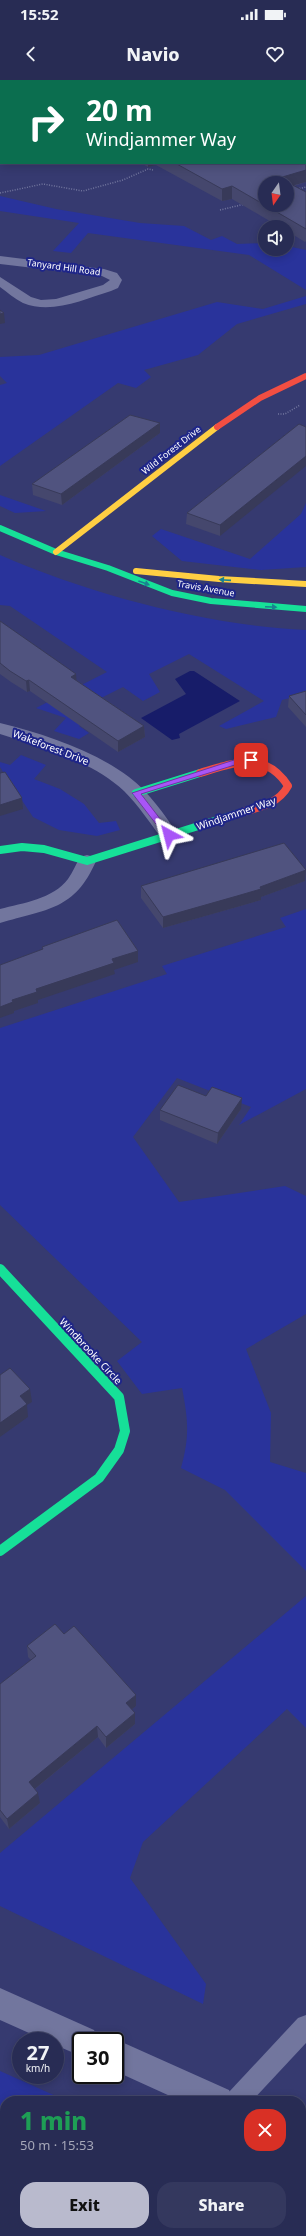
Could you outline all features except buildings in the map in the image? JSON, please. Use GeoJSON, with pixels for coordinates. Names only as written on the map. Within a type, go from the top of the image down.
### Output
{"type":"FeatureCollection","features":[{"type":"Feature","properties":{"kind":"street","name":"Tanyard Hill Road"},"geometry":{"type":"LineString","coordinates":[[0,260],[98,272],[113,276],[116,280],[114,285],[108,288],[49,304],[28,300],[0,281]]}},
{"type":"Feature","properties":{"kind":"street","name":"Wild Forest Drive"},"geometry":{"type":"LineString","coordinates":[[56,552],[236,412],[264,395],[306,376]]}},
{"type":"Feature","properties":{"kind":"street","name":"Travis Avenue"},"geometry":{"type":"LineString","coordinates":[[0,528],[56,552],[108,568],[172,593],[196,598],[257,606],[306,609]]}},
{"type":"Feature","properties":{"kind":"street","name":"Travis Avenue"},"geometry":{"type":"LineString","coordinates":[[108,568],[219,579],[306,584]]}},
{"type":"Feature","properties":{"kind":"street","name":"Wakeforest Drive"},"geometry":{"type":"LineString","coordinates":[[0,728],[76,755],[123,781],[136,793],[169,835]]}},
{"type":"Feature","properties":{"kind":"street","name":"Windjammer Way"},"geometry":{"type":"LineString","coordinates":[[87,861],[280,799],[286,793],[288,786],[286,781],[273,767],[251,760],[237,762],[136,793]]}},
{"type":"Feature","properties":{"kind":"street"},"geometry":{"type":"LineString","coordinates":[[0,850],[46,848],[64,852],[87,861],[78,880],[66,892],[48,901],[0,916]]}},
{"type":"Feature","properties":{"kind":"street","name":"Windbrooke Circle"},"geometry":{"type":"LineString","coordinates":[[0,1269],[119,1397],[125,1415],[126,1430],[121,1447],[113,1463],[99,1478],[0,1551]]}},
{"type":"Feature","properties":{"kind":"street"},"geometry":{"type":"LineString","coordinates":[[0,2004],[72,2036]]}},
{"type":"Feature","properties":{"kind":"street"},"geometry":{"type":"LineString","coordinates":[[124,2059],[207,2096]]}},
{"type":"Feature","properties":{"kind":"lane"},"geometry":{"type":"LineString","coordinates":[[241,2096],[306,2026]]}},
{"type":"Feature","properties":{"kind":"path"},"geometry":{"type":"LineString","coordinates":[[0,193],[43,184],[83,190],[123,180],[148,169],[153,170]]}},
{"type":"Feature","properties":{"kind":"path"},"geometry":{"type":"LineString","coordinates":[[294,190],[306,187]]}},
{"type":"Feature","properties":{"kind":"path"},"geometry":{"type":"LineString","coordinates":[[220,210],[250,202]]}},
{"type":"Feature","properties":{"kind":"path"},"geometry":{"type":"LineString","coordinates":[[272,411],[285,414],[302,404]]}},
{"type":"Feature","properties":{"kind":"shaded area"},"geometry":{"type":"Polygon","coordinates":[[[0,196],[56,209],[140,223],[184,226],[211,240],[222,236],[237,244],[258,243],[258,256],[294,256],[294,247],[306,250],[306,290],[249,255],[88,233],[71,253],[53,251],[79,223],[0,211],[0,196]]]}},
{"type":"Feature","properties":{"kind":"shaded area"},"geometry":{"type":"Polygon","coordinates":[[[306,296],[306,304],[237,324],[198,355],[144,370],[151,377],[136,388],[118,383],[0,466],[0,385],[7,383],[0,376],[0,357],[39,355],[217,302],[263,309],[306,296]]]}},
{"type":"Feature","properties":{"kind":"shaded area"},"geometry":{"type":"Polygon","coordinates":[[[0,495],[46,511],[15,513],[0,506],[0,495]]]}},
{"type":"Feature","properties":{"kind":"shaded area"},"geometry":{"type":"Polygon","coordinates":[[[306,503],[306,567],[261,570],[182,561],[152,536],[161,529],[250,559],[301,514],[306,503]]]}},
{"type":"Feature","properties":{"kind":"shaded area"},"geometry":{"type":"Polygon","coordinates":[[[0,555],[35,570],[72,583],[150,606],[229,622],[306,630],[306,694],[282,700],[276,717],[226,729],[219,726],[264,701],[189,654],[149,674],[160,692],[143,701],[123,687],[93,702],[106,712],[79,726],[89,733],[79,739],[54,731],[66,718],[36,708],[107,672],[10,606],[0,605],[0,555]]]}},
{"type":"Feature","properties":{"kind":"shaded area"},"geometry":{"type":"Polygon","coordinates":[[[190,671],[194,671],[240,701],[179,734],[180,738],[172,740],[141,718],[186,694],[175,679],[190,671]]]}},
{"type":"Feature","properties":{"kind":"shaded area"},"geometry":{"type":"Polygon","coordinates":[[[21,755],[46,765],[34,779],[60,789],[84,804],[99,823],[116,821],[120,830],[97,836],[59,830],[33,817],[0,767],[0,762],[10,765],[21,755]]]}},
{"type":"Feature","properties":{"kind":"shaded area"},"geometry":{"type":"Polygon","coordinates":[[[306,909],[306,1089],[239,1125],[251,1107],[177,1078],[133,1137],[179,1202],[285,1186],[306,1196],[306,1314],[246,1349],[271,1413],[270,1462],[306,1473],[306,1571],[225,1490],[181,1468],[187,1437],[186,1409],[182,1388],[142,1394],[117,1361],[142,1342],[0,1205],[0,1028],[167,974],[162,966],[286,927],[280,918],[306,909]]]}},
{"type":"Feature","properties":{"kind":"shaded area"},"geometry":{"type":"Polygon","coordinates":[[[306,1596],[306,1728],[287,1709],[143,1842],[130,1878],[206,1984],[203,2004],[0,1906],[0,1853],[306,1596]]]}},
{"type":"Feature","properties":{"kind":"shaded area"},"geometry":{"type":"Polygon","coordinates":[[[0,2071],[12,2076],[12,2084],[29,2084],[56,2096],[0,2096],[0,2071]]]}},
{"type":"Feature","properties":{"kind":"traffic: fast"},"geometry":{"type":"LineString","coordinates":[[0,528],[56,552],[108,568],[172,593],[211,601],[306,609]]}},
{"type":"Feature","properties":{"kind":"traffic: fast"},"geometry":{"type":"LineString","coordinates":[[136,793],[200,773]]}},
{"type":"Feature","properties":{"kind":"traffic: fast"},"geometry":{"type":"LineString","coordinates":[[0,850],[22,847],[44,849],[87,861],[243,812]]}},
{"type":"Feature","properties":{"kind":"traffic: fast"},"geometry":{"type":"LineString","coordinates":[[0,1269],[119,1397],[125,1431],[119,1450],[108,1468],[99,1478],[0,1551]]}},
{"type":"Feature","properties":{"kind":"traffic: slow"},"geometry":{"type":"LineString","coordinates":[[56,552],[217,427]]}},
{"type":"Feature","properties":{"kind":"traffic: slow"},"geometry":{"type":"LineString","coordinates":[[136,571],[219,579],[306,584]]}},
{"type":"Feature","properties":{"kind":"traffic: jam"},"geometry":{"type":"LineString","coordinates":[[217,427],[260,398],[306,376]]}},
{"type":"Feature","properties":{"kind":"traffic: jam"},"geometry":{"type":"LineString","coordinates":[[200,773],[237,763],[249,762],[261,763],[271,767],[281,774],[288,786],[285,792],[269,804],[243,812]]}},
{"type":"Feature","properties":{"kind":"route"},"geometry":{"type":"LineString","coordinates":[[169,835],[136,793],[237,762],[251,760]]}}]}
